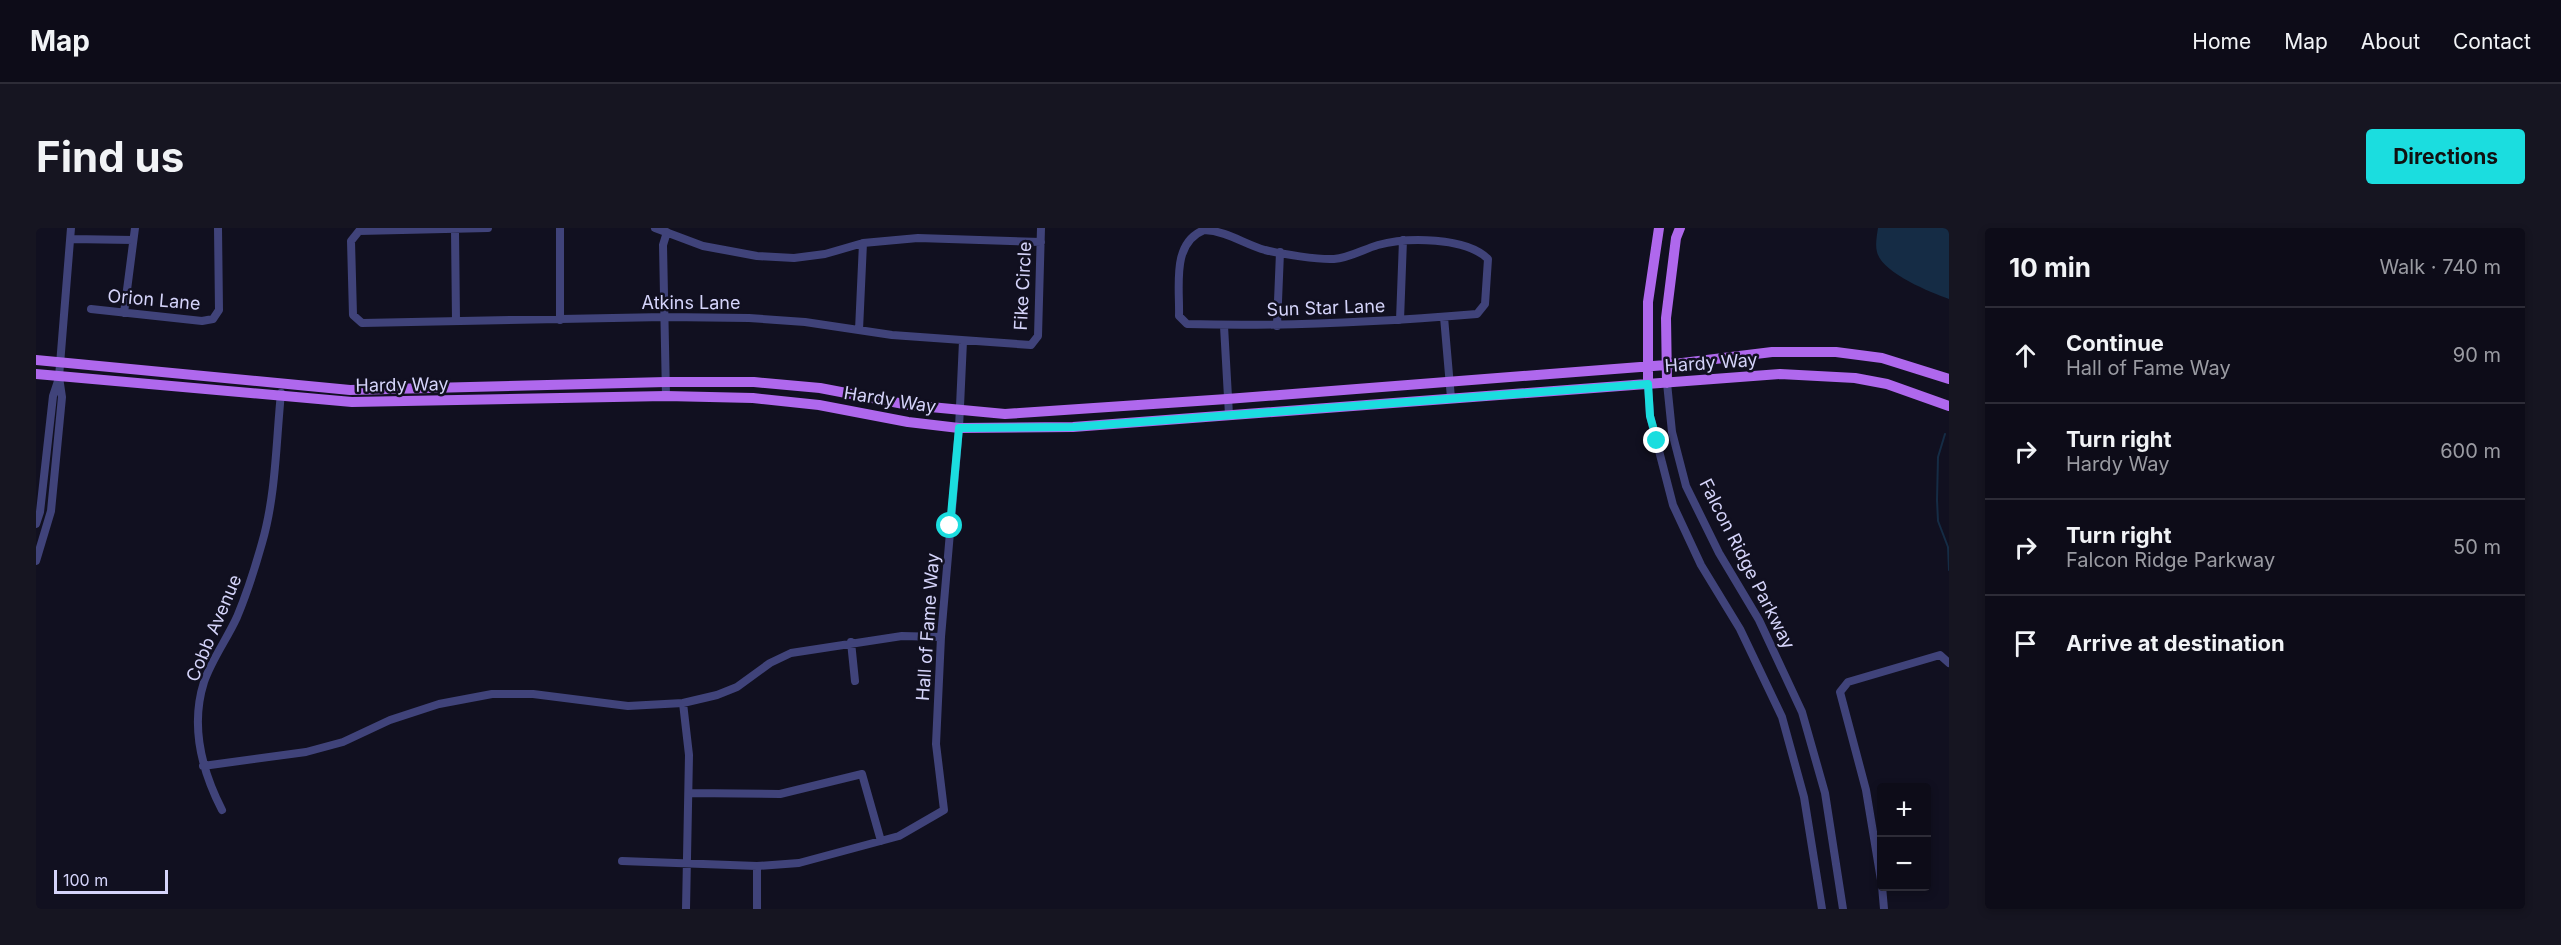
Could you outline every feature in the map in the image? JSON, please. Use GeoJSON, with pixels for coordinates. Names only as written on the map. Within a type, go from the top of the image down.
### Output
{"type":"FeatureCollection","features":[{"type":"Feature","properties":{"kind":"main road","name":"Falcon Ridge Parkway"},"geometry":{"type":"LineString","coordinates":[[1648,384],[1648,302],[1659,228]]}},
{"type":"Feature","properties":{"kind":"main road","name":"Falcon Ridge Parkway"},"geometry":{"type":"LineString","coordinates":[[1667,383],[1666,318],[1676,238],[1680,228]]}},
{"type":"Feature","properties":{"kind":"main road","name":"Hardy Way"},"geometry":{"type":"LineString","coordinates":[[36,360],[350,390],[754,382],[820,388],[909,405],[1005,414],[1449,382],[1666,364],[1772,352],[1836,352],[1882,358],[1949,378]]}},
{"type":"Feature","properties":{"kind":"main road","name":"Hardy Way"},"geometry":{"type":"LineString","coordinates":[[36,374],[281,398],[352,402],[666,396],[753,398],[819,405],[908,422],[959,428],[1073,427],[1780,375],[1855,378],[1887,384],[1949,406]]}},
{"type":"Feature","properties":{"kind":"street"},"geometry":{"type":"LineString","coordinates":[[36,524],[40,512],[53,396],[61,362],[71,228]]}},
{"type":"Feature","properties":{"kind":"street"},"geometry":{"type":"LineString","coordinates":[[124,313],[135,228]]}},
{"type":"Feature","properties":{"kind":"street","name":"Orion Lane"},"geometry":{"type":"LineString","coordinates":[[91,309],[202,321],[213,319],[219,310],[218,228]]}},
{"type":"Feature","properties":{"kind":"street"},"geometry":{"type":"LineString","coordinates":[[456,321],[456,230],[488,228]]}},
{"type":"Feature","properties":{"kind":"street"},"geometry":{"type":"LineString","coordinates":[[560,228],[560,320]]}},
{"type":"Feature","properties":{"kind":"street"},"geometry":{"type":"LineString","coordinates":[[655,228],[703,246],[757,256],[794,258],[825,254],[863,243],[918,238],[1041,242]]}},
{"type":"Feature","properties":{"kind":"street","name":"Fike Circle"},"geometry":{"type":"LineString","coordinates":[[1031,345],[1038,336],[1041,228]]}},
{"type":"Feature","properties":{"kind":"street","name":"Atkins Lane"},"geometry":{"type":"LineString","coordinates":[[456,230],[358,231],[351,241],[353,315],[362,322],[665,317],[760,319],[892,335],[1031,345]]}},
{"type":"Feature","properties":{"kind":"street","name":"Sun Star Lane"},"geometry":{"type":"LineString","coordinates":[[1280,252],[1264,249],[1219,230],[1204,230],[1195,233],[1187,240],[1181,253],[1179,316],[1187,324],[1277,326],[1477,314],[1485,304],[1488,259],[1479,250],[1427,239],[1403,240]]}},
{"type":"Feature","properties":{"kind":"street"},"geometry":{"type":"LineString","coordinates":[[666,396],[663,245],[667,232]]}},
{"type":"Feature","properties":{"kind":"street"},"geometry":{"type":"LineString","coordinates":[[71,238],[134,240]]}},
{"type":"Feature","properties":{"kind":"street"},"geometry":{"type":"LineString","coordinates":[[1277,326],[1280,252],[1335,259],[1378,245],[1403,240],[1400,320]]}},
{"type":"Feature","properties":{"kind":"street"},"geometry":{"type":"LineString","coordinates":[[859,330],[863,243]]}},
{"type":"Feature","properties":{"kind":"street"},"geometry":{"type":"LineString","coordinates":[[1444,317],[1451,398]]}},
{"type":"Feature","properties":{"kind":"street"},"geometry":{"type":"LineString","coordinates":[[1224,326],[1229,415]]}},
{"type":"Feature","properties":{"kind":"street","name":"Hall of Fame Way"},"geometry":{"type":"LineString","coordinates":[[882,842],[899,836],[944,810],[936,744],[941,637],[959,428],[963,341]]}},
{"type":"Feature","properties":{"kind":"street"},"geometry":{"type":"LineString","coordinates":[[36,561],[51,511],[62,397],[59,377]]}},
{"type":"Feature","properties":{"kind":"street","name":"Cobb Avenue"},"geometry":{"type":"LineString","coordinates":[[222,810],[203,766],[198,737],[200,702],[204,682],[236,618],[263,540],[271,494],[282,383]]}},
{"type":"Feature","properties":{"kind":"street","name":"Falcon Ridge Parkway"},"geometry":{"type":"LineString","coordinates":[[1667,383],[1672,432],[1686,486],[1719,554],[1759,620],[1802,712],[1825,793],[1843,909]]}},
{"type":"Feature","properties":{"kind":"street","name":"Falcon Ridge Parkway"},"geometry":{"type":"LineString","coordinates":[[1648,384],[1650,416],[1673,505],[1701,565],[1740,629],[1782,717],[1804,797],[1822,909]]}},
{"type":"Feature","properties":{"kind":"street"},"geometry":{"type":"LineString","coordinates":[[203,766],[306,752],[343,742],[390,720],[439,704],[492,694],[544,695],[628,706],[683,703],[717,695],[737,687],[770,663],[791,653],[902,636],[941,637]]}},
{"type":"Feature","properties":{"kind":"street"},"geometry":{"type":"LineString","coordinates":[[851,642],[855,681]]}},
{"type":"Feature","properties":{"kind":"street"},"geometry":{"type":"LineString","coordinates":[[1877,856],[1866,790],[1840,692],[1848,682],[1940,655],[1949,663]]}},
{"type":"Feature","properties":{"kind":"street"},"geometry":{"type":"LineString","coordinates":[[683,703],[689,755],[686,909]]}},
{"type":"Feature","properties":{"kind":"street"},"geometry":{"type":"LineString","coordinates":[[622,861],[757,866],[800,863],[882,842],[862,774],[780,795],[689,793]]}},
{"type":"Feature","properties":{"kind":"street"},"geometry":{"type":"LineString","coordinates":[[757,866],[758,909]]}},
{"type":"Feature","properties":{"kind":"street"},"geometry":{"type":"LineString","coordinates":[[1882,891],[1884,909]]}},
{"type":"Feature","properties":{"kind":"water"},"geometry":{"type":"Polygon","coordinates":[[[1878,228],[1949,228],[1949,299],[1908,281],[1881,260],[1876,243],[1878,228]]]}},
{"type":"Feature","properties":{"kind":"waterway"},"geometry":{"type":"LineString","coordinates":[[1945,434],[1938,457],[1937,500],[1938,521],[1948,547],[1949,570]]}},
{"type":"Feature","properties":{"kind":"route"},"geometry":{"type":"LineString","coordinates":[[950,526],[959,428],[1073,427],[1648,384],[1650,416],[1657,441]]}}]}
